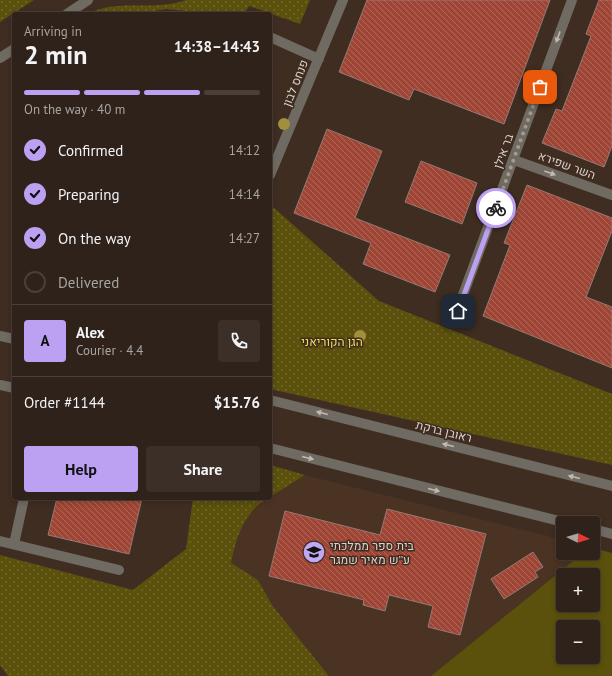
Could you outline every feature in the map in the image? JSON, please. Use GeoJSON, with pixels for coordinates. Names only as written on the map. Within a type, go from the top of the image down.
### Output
{"type":"FeatureCollection","features":[{"type":"Feature","properties":{"kind":"street"},"geometry":{"type":"LineString","coordinates":[[70,12],[88,0]]}},
{"type":"Feature","properties":{"kind":"street","name":"פנחס לבון"},"geometry":{"type":"LineString","coordinates":[[272,170],[343,0]]}},
{"type":"Feature","properties":{"kind":"street","name":"בר אילן"},"geometry":{"type":"LineString","coordinates":[[458,311],[572,0]]}},
{"type":"Feature","properties":{"kind":"street"},"geometry":{"type":"LineString","coordinates":[[272,38],[319,59]]}},
{"type":"Feature","properties":{"kind":"street"},"geometry":{"type":"LineString","coordinates":[[0,58],[12,50]]}},
{"type":"Feature","properties":{"kind":"street","name":"השר שפירא"},"geometry":{"type":"LineString","coordinates":[[514,160],[612,195]]}},
{"type":"Feature","properties":{"kind":"street"},"geometry":{"type":"LineString","coordinates":[[0,336],[12,339]]}},
{"type":"Feature","properties":{"kind":"street"},"geometry":{"type":"LineString","coordinates":[[0,385],[12,388]]}},
{"type":"Feature","properties":{"kind":"street","name":"ראובן ברקת"},"geometry":{"type":"LineString","coordinates":[[272,401],[612,486]]}},
{"type":"Feature","properties":{"kind":"street"},"geometry":{"type":"LineString","coordinates":[[272,449],[556,520]]}},
{"type":"Feature","properties":{"kind":"street"},"geometry":{"type":"LineString","coordinates":[[14,544],[24,500]]}},
{"type":"Feature","properties":{"kind":"street"},"geometry":{"type":"LineString","coordinates":[[600,531],[612,534]]}},
{"type":"Feature","properties":{"kind":"street"},"geometry":{"type":"LineString","coordinates":[[0,541],[119,570]]}},
{"type":"Feature","properties":{"kind":"shaded area"},"geometry":{"type":"Polygon","coordinates":[[[305,475],[556,538],[556,560],[574,560],[564,568],[556,568],[556,575],[431,676],[329,676],[272,605],[258,580],[231,563],[243,522],[262,502],[265,500],[272,500],[272,496],[305,475]]]}},
{"type":"Feature","properties":{"kind":"green space"},"geometry":{"type":"Polygon","coordinates":[[[0,0],[34,0],[15,12],[12,12],[12,14],[0,22],[0,0]]]}},
{"type":"Feature","properties":{"kind":"green space"},"geometry":{"type":"Polygon","coordinates":[[[186,0],[310,0],[300,24],[272,14],[272,12],[266,12],[249,6],[245,12],[197,12],[166,9],[148,12],[94,11],[116,6],[163,5],[186,0]]]}},
{"type":"Feature","properties":{"kind":"green space","name":"הגן הקוריאני"},"geometry":{"type":"Polygon","coordinates":[[[273,207],[379,301],[612,394],[612,465],[272,389],[273,207]]]}},
{"type":"Feature","properties":{"kind":"green space"},"geometry":{"type":"Polygon","coordinates":[[[272,466],[305,475],[272,496],[272,466]]]}},
{"type":"Feature","properties":{"kind":"green space"},"geometry":{"type":"Polygon","coordinates":[[[193,500],[265,500],[259,504],[242,526],[231,563],[258,580],[272,605],[329,676],[8,676],[0,665],[0,555],[133,590],[186,549],[193,500]]]}},
{"type":"Feature","properties":{"kind":"green space"},"geometry":{"type":"Polygon","coordinates":[[[600,550],[612,553],[612,676],[431,676],[556,575],[556,612],[600,612],[600,568],[564,568],[574,560],[600,560],[600,550]]]}},
{"type":"Feature","properties":{"kind":"building"},"geometry":{"type":"Polygon","coordinates":[[[367,0],[550,0],[504,124],[414,89],[409,100],[339,72],[367,0]]]}},
{"type":"Feature","properties":{"kind":"building"},"geometry":{"type":"Polygon","coordinates":[[[599,0],[612,0],[612,146],[604,167],[542,143],[556,109],[562,111],[591,36],[586,34],[599,0]]]}},
{"type":"Feature","properties":{"kind":"building"},"geometry":{"type":"Polygon","coordinates":[[[327,129],[382,151],[355,218],[450,255],[435,292],[363,264],[371,243],[294,213],[327,129]]]}},
{"type":"Feature","properties":{"kind":"building"},"geometry":{"type":"Polygon","coordinates":[[[421,161],[477,183],[462,224],[405,202],[421,161]]]}},
{"type":"Feature","properties":{"kind":"building"},"geometry":{"type":"Polygon","coordinates":[[[527,185],[612,218],[612,231],[586,297],[612,307],[612,368],[483,316],[510,245],[504,243],[527,185]]]}},
{"type":"Feature","properties":{"kind":"building"},"geometry":{"type":"Polygon","coordinates":[[[57,500],[142,500],[129,554],[48,535],[57,500]]]}},
{"type":"Feature","properties":{"kind":"building"},"geometry":{"type":"Polygon","coordinates":[[[387,509],[486,534],[460,635],[428,627],[433,606],[389,595],[385,611],[363,605],[364,600],[269,576],[285,511],[380,535],[387,509]]]}},
{"type":"Feature","properties":{"kind":"building"},"geometry":{"type":"Polygon","coordinates":[[[533,552],[543,567],[535,572],[538,577],[504,599],[491,579],[533,552]]]}},
{"type":"Feature","properties":{"kind":"way so far"},"geometry":{"type":"LineString","coordinates":[[496,208],[540,87]]}},
{"type":"Feature","properties":{"kind":"place","name":"בית ספר ממלכתי ע’’ש מאיר שמגר"},"geometry":{"type":"Point","coordinates":[314,552]}},
{"type":"Feature","properties":{"kind":"route"},"geometry":{"type":"LineString","coordinates":[[458,311],[496,208]]}}]}
